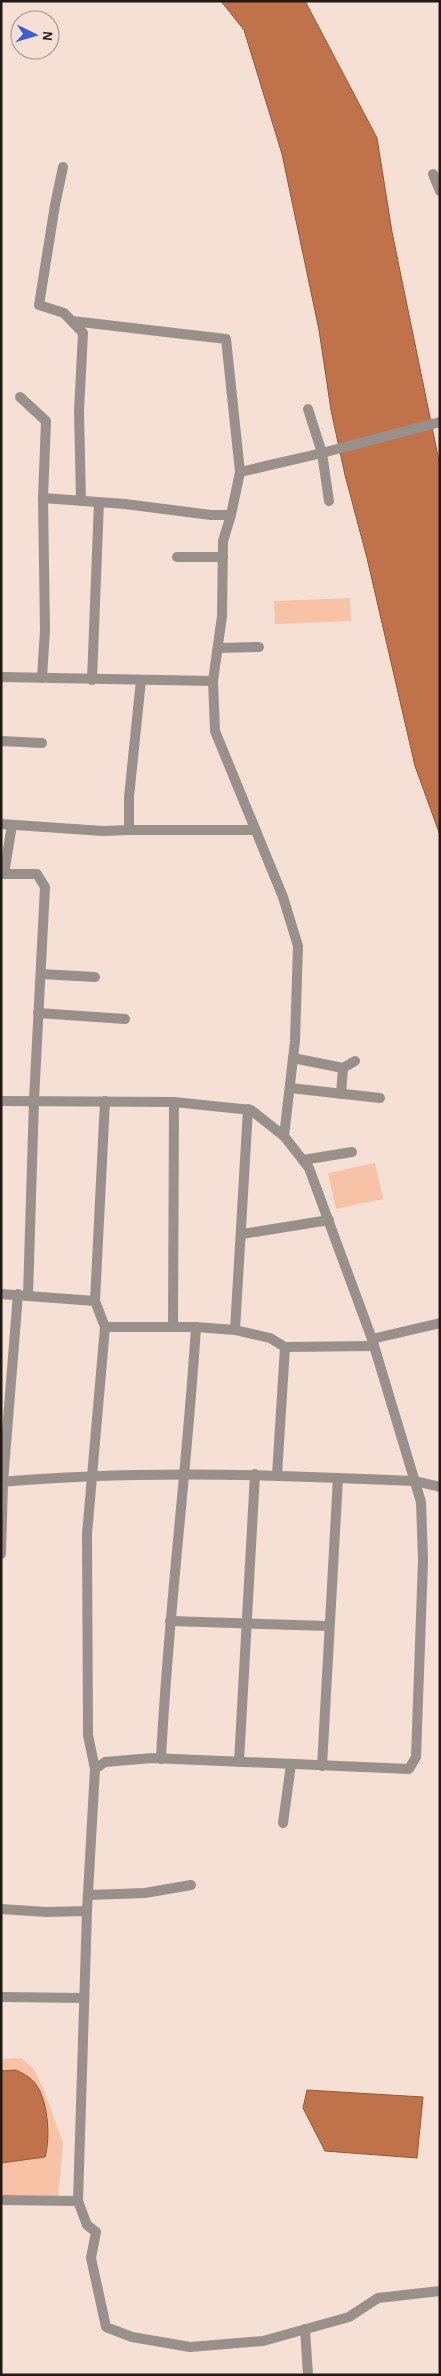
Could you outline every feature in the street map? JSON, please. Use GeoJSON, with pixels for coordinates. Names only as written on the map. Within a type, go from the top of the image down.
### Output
{"type":"FeatureCollection","features":[{"type":"Feature","properties":{"kind":"street"},"geometry":{"type":"LineString","coordinates":[[63,168],[39,305],[64,313],[83,333],[79,411],[81,501]]}},
{"type":"Feature","properties":{"kind":"street"},"geometry":{"type":"LineString","coordinates":[[433,174],[440,191]]}},
{"type":"Feature","properties":{"kind":"street"},"geometry":{"type":"LineString","coordinates":[[72,321],[226,339],[240,472],[231,515],[223,541],[222,616],[213,681],[215,731],[283,897],[298,946],[293,1058],[284,1136]]}},
{"type":"Feature","properties":{"kind":"street"},"geometry":{"type":"LineString","coordinates":[[20,397],[46,421],[43,498],[45,630],[42,678]]}},
{"type":"Feature","properties":{"kind":"street"},"geometry":{"type":"LineString","coordinates":[[308,409],[322,453],[329,500]]}},
{"type":"Feature","properties":{"kind":"street"},"geometry":{"type":"LineString","coordinates":[[240,472],[440,422]]}},
{"type":"Feature","properties":{"kind":"street"},"geometry":{"type":"LineString","coordinates":[[43,498],[99,502],[210,515],[231,515]]}},
{"type":"Feature","properties":{"kind":"street"},"geometry":{"type":"LineString","coordinates":[[92,680],[99,502]]}},
{"type":"Feature","properties":{"kind":"street"},"geometry":{"type":"LineString","coordinates":[[177,557],[223,558]]}},
{"type":"Feature","properties":{"kind":"street"},"geometry":{"type":"LineString","coordinates":[[218,648],[260,647]]}},
{"type":"Feature","properties":{"kind":"street"},"geometry":{"type":"LineString","coordinates":[[1,677],[213,681]]}},
{"type":"Feature","properties":{"kind":"street"},"geometry":{"type":"LineString","coordinates":[[129,830],[129,797],[141,680]]}},
{"type":"Feature","properties":{"kind":"street"},"geometry":{"type":"LineString","coordinates":[[1,741],[42,743]]}},
{"type":"Feature","properties":{"kind":"street"},"geometry":{"type":"LineString","coordinates":[[1,824],[103,831],[255,830]]}},
{"type":"Feature","properties":{"kind":"street"},"geometry":{"type":"LineString","coordinates":[[1,1554],[2,1482],[23,1295],[45,887],[37,874],[3,874],[12,825]]}},
{"type":"Feature","properties":{"kind":"street"},"geometry":{"type":"LineString","coordinates":[[41,974],[95,976]]}},
{"type":"Feature","properties":{"kind":"street"},"geometry":{"type":"LineString","coordinates":[[38,1012],[125,1019]]}},
{"type":"Feature","properties":{"kind":"street"},"geometry":{"type":"LineString","coordinates":[[293,1058],[342,1068],[355,1061]]}},
{"type":"Feature","properties":{"kind":"street"},"geometry":{"type":"LineString","coordinates":[[341,1094],[342,1068]]}},
{"type":"Feature","properties":{"kind":"street"},"geometry":{"type":"LineString","coordinates":[[290,1088],[380,1098]]}},
{"type":"Feature","properties":{"kind":"street"},"geometry":{"type":"LineString","coordinates":[[1,1102],[34,1100],[174,1102],[248,1109],[284,1136],[309,1168],[329,1220],[373,1342],[421,1502],[423,1560],[416,1757],[409,1769],[161,1759],[105,1762],[95,1768]]}},
{"type":"Feature","properties":{"kind":"street"},"geometry":{"type":"LineString","coordinates":[[105,1101],[95,1300],[105,1327],[94,1476],[87,1534],[88,1735],[95,1768],[87,1911],[78,2200],[87,2225],[96,2232],[91,2258],[106,2327],[132,2337],[190,2348],[263,2341],[349,2317],[378,2298],[440,2291]]}},
{"type":"Feature","properties":{"kind":"street"},"geometry":{"type":"LineString","coordinates":[[173,1327],[174,1102]]}},
{"type":"Feature","properties":{"kind":"street"},"geometry":{"type":"LineString","coordinates":[[235,1330],[248,1109]]}},
{"type":"Feature","properties":{"kind":"street"},"geometry":{"type":"LineString","coordinates":[[303,1160],[352,1152]]}},
{"type":"Feature","properties":{"kind":"street"},"geometry":{"type":"LineString","coordinates":[[242,1234],[329,1220]]}},
{"type":"Feature","properties":{"kind":"street"},"geometry":{"type":"LineString","coordinates":[[1,1294],[95,1300]]}},
{"type":"Feature","properties":{"kind":"street"},"geometry":{"type":"LineString","coordinates":[[105,1327],[196,1327],[235,1330],[270,1338],[285,1347],[373,1342],[440,1323]]}},
{"type":"Feature","properties":{"kind":"street"},"geometry":{"type":"LineString","coordinates":[[161,1759],[170,1621],[185,1473],[196,1327]]}},
{"type":"Feature","properties":{"kind":"street"},"geometry":{"type":"LineString","coordinates":[[277,1475],[285,1347]]}},
{"type":"Feature","properties":{"kind":"street"},"geometry":{"type":"LineString","coordinates":[[2,1482],[185,1473],[415,1481],[440,1487]]}},
{"type":"Feature","properties":{"kind":"street"},"geometry":{"type":"LineString","coordinates":[[239,1762],[255,1474]]}},
{"type":"Feature","properties":{"kind":"street"},"geometry":{"type":"LineString","coordinates":[[322,1766],[328,1626],[338,1478]]}},
{"type":"Feature","properties":{"kind":"street"},"geometry":{"type":"LineString","coordinates":[[170,1621],[328,1626]]}},
{"type":"Feature","properties":{"kind":"street"},"geometry":{"type":"LineString","coordinates":[[283,1823],[291,1764]]}},
{"type":"Feature","properties":{"kind":"street"},"geometry":{"type":"LineString","coordinates":[[89,1895],[145,1893],[191,1886]]}},
{"type":"Feature","properties":{"kind":"street"},"geometry":{"type":"LineString","coordinates":[[1,1909],[32,1912],[87,1911]]}},
{"type":"Feature","properties":{"kind":"street"},"geometry":{"type":"LineString","coordinates":[[1,1997],[84,1998]]}},
{"type":"Feature","properties":{"kind":"street"},"geometry":{"type":"LineString","coordinates":[[1,2200],[78,2200]]}},
{"type":"Feature","properties":{"kind":"street"},"geometry":{"type":"LineString","coordinates":[[305,2329],[308,2375]]}},
{"type":"Feature","properties":{"kind":"shaded area"},"geometry":{"type":"Polygon","coordinates":[[[221,1],[305,1],[377,138],[392,232],[440,466],[440,835],[415,766],[367,558],[345,475],[331,410],[319,330],[282,154],[244,30],[221,1]]]}},
{"type":"Feature","properties":{"kind":"shaded area"},"geometry":{"type":"Polygon","coordinates":[[[350,598],[351,621],[275,624],[274,601],[350,598]]]}},
{"type":"Feature","properties":{"kind":"shaded area"},"geometry":{"type":"Polygon","coordinates":[[[375,1163],[383,1199],[336,1209],[328,1173],[375,1163]]]}},
{"type":"Feature","properties":{"kind":"shaded area"},"geometry":{"type":"Polygon","coordinates":[[[21,2058],[33,2068],[43,2088],[63,2143],[58,2196],[1,2195],[1,2059],[21,2058]]]}},
{"type":"Feature","properties":{"kind":"shaded area"},"geometry":{"type":"Polygon","coordinates":[[[16,2070],[33,2081],[42,2096],[47,2117],[47,2149],[45,2157],[1,2163],[1,2071],[16,2070]]]}},
{"type":"Feature","properties":{"kind":"shaded area"},"geometry":{"type":"Polygon","coordinates":[[[307,2090],[423,2097],[417,2158],[325,2151],[303,2108],[307,2090]]]}}]}
